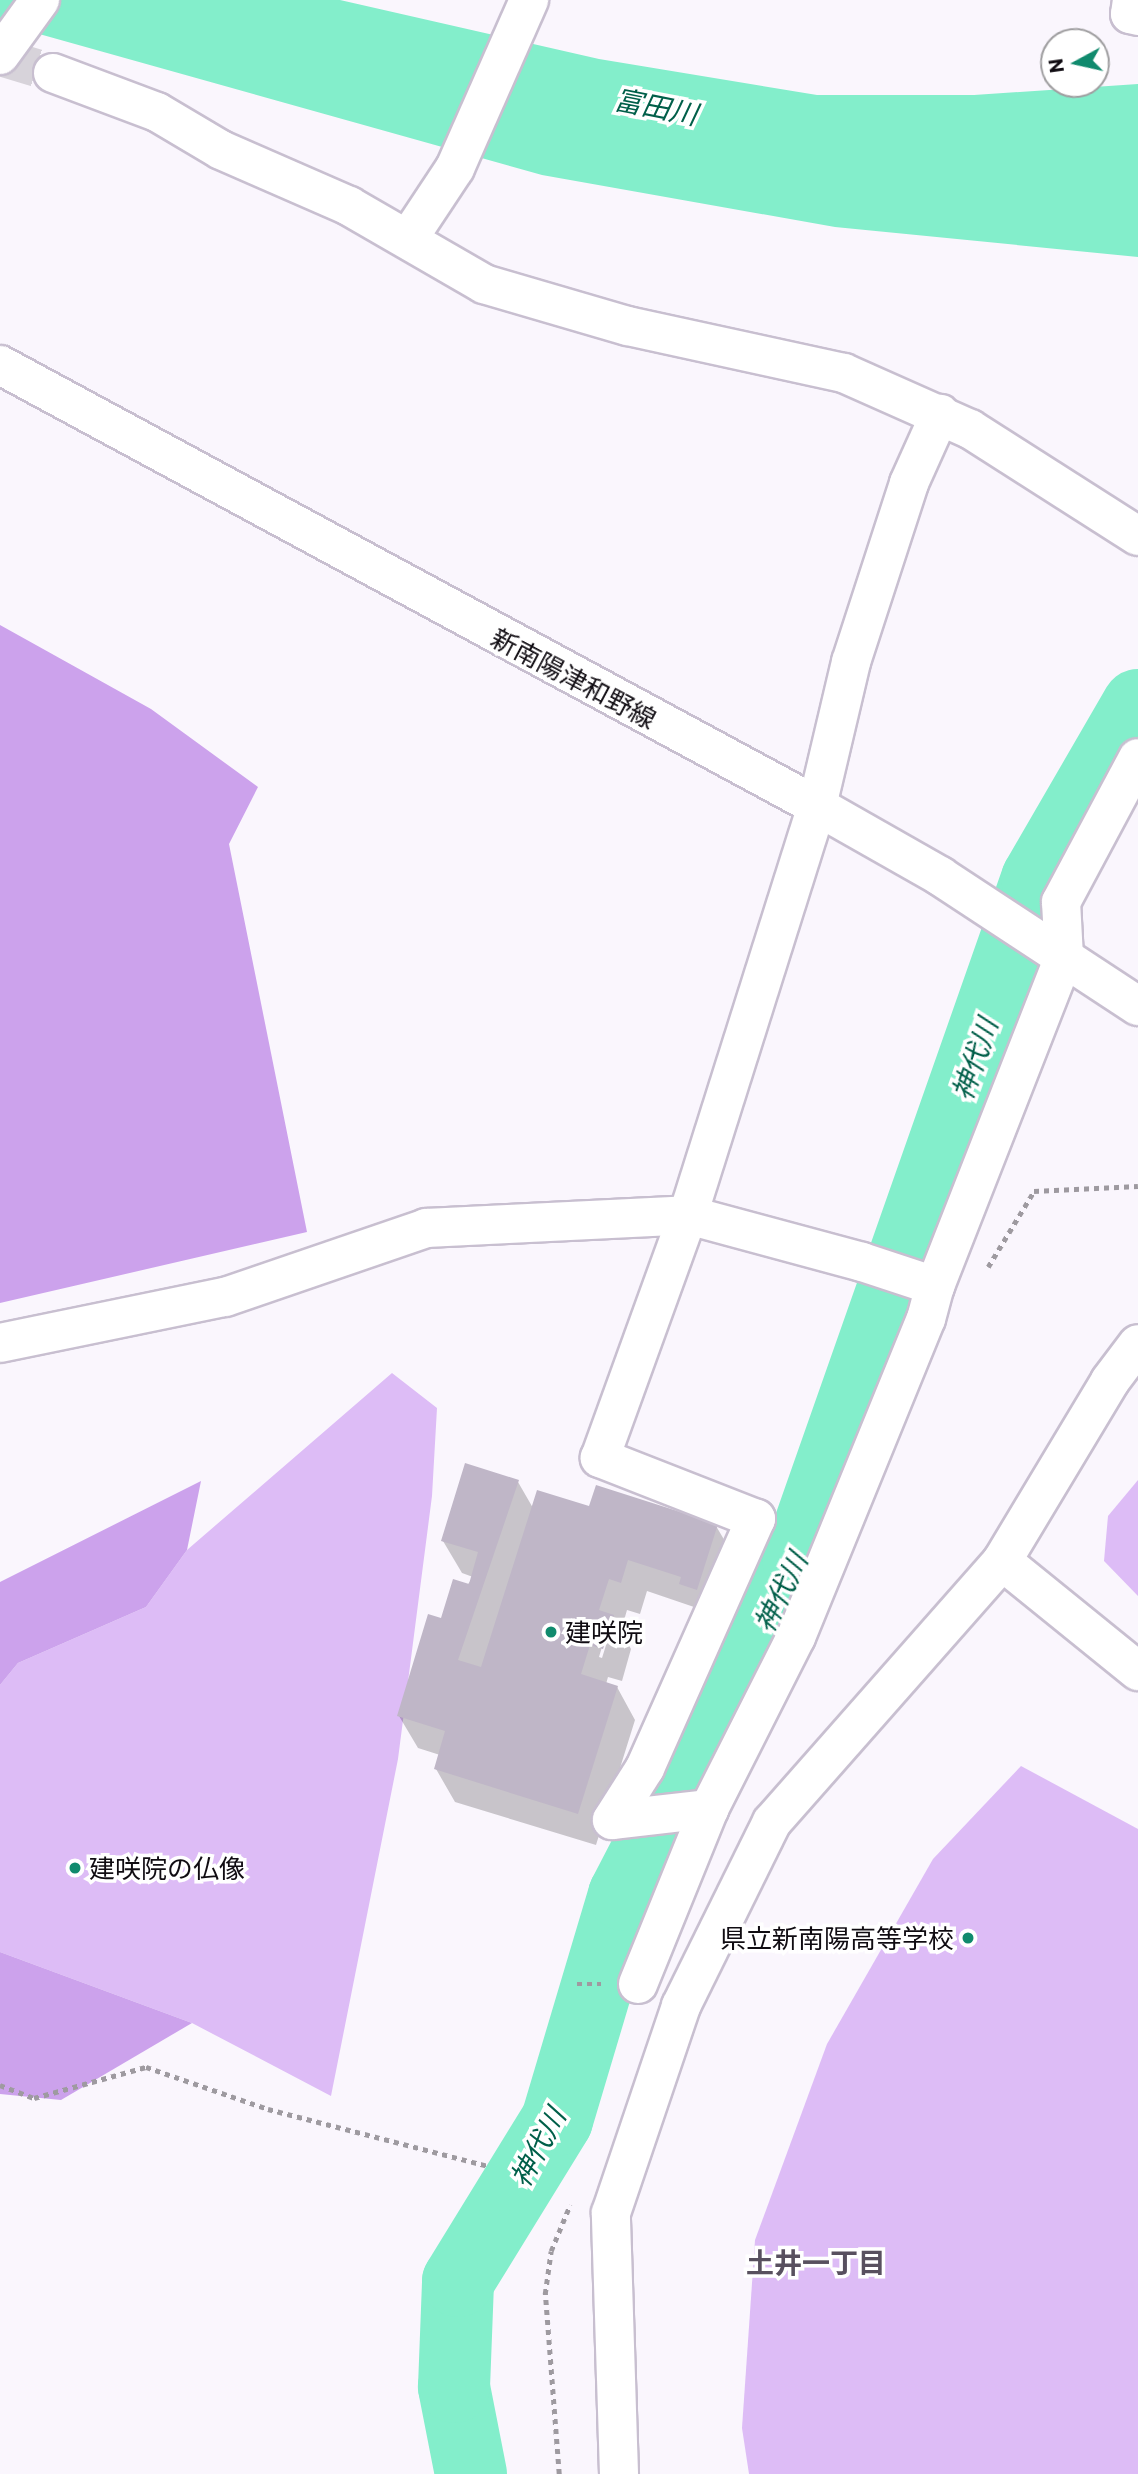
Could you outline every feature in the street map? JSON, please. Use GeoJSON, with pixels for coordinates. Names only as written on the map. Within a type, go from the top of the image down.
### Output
{"type":"FeatureCollection","features":[{"type":"Feature","properties":{"kind":"main road"},"geometry":{"type":"LineString","coordinates":[[0,55],[40,0]]}},
{"type":"Feature","properties":{"kind":"main road"},"geometry":{"type":"LineString","coordinates":[[1132,0],[1130,14],[1138,16]]}},
{"type":"Feature","properties":{"kind":"main road"},"geometry":{"type":"LineString","coordinates":[[408,239],[455,168],[527,3]]}},
{"type":"Feature","properties":{"kind":"main road"},"geometry":{"type":"LineString","coordinates":[[54,73],[157,112],[221,150],[349,206],[484,284],[628,326],[844,373],[940,414],[1138,536]]}},
{"type":"Feature","properties":{"kind":"main road","name":"新南陽津和野線"},"geometry":{"type":"LineString","coordinates":[[0,365],[817,806],[994,911],[1138,1006]]}},
{"type":"Feature","properties":{"kind":"main road"},"geometry":{"type":"LineString","coordinates":[[709,1809],[612,1820],[645,1768],[756,1519],[600,1458],[688,1215],[817,806],[855,650],[909,483],[940,414]]}},
{"type":"Feature","properties":{"kind":"main road"},"geometry":{"type":"LineString","coordinates":[[638,1984],[709,1809],[796,1636],[926,1319],[935,1286],[1052,949],[1061,902],[1138,758]]}},
{"type":"Feature","properties":{"kind":"main road"},"geometry":{"type":"LineString","coordinates":[[0,1343],[225,1297],[426,1228],[688,1215],[862,1262],[935,1286]]}},
{"type":"Feature","properties":{"kind":"main road"},"geometry":{"type":"LineString","coordinates":[[619,2474],[611,2213],[681,2006],[772,1822],[1002,1561],[1110,1381],[1138,1344]]}},
{"type":"Feature","properties":{"kind":"main road"},"geometry":{"type":"LineString","coordinates":[[1002,1561],[1138,1671]]}},
{"type":"Feature","properties":{"kind":"path"},"geometry":{"type":"LineString","coordinates":[[983,1275],[1034,1191],[1138,1186]]}},
{"type":"Feature","properties":{"kind":"path"},"geometry":{"type":"LineString","coordinates":[[0,2085],[34,2098],[146,2067],[268,2109],[489,2166]]}},
{"type":"Feature","properties":{"kind":"path"},"geometry":{"type":"LineString","coordinates":[[559,2474],[548,2380],[545,2294],[551,2251],[575,2193]]}},
{"type":"Feature","properties":{"kind":"shaded area"},"geometry":{"type":"Polygon","coordinates":[[[0,625],[151,709],[258,787],[229,844],[307,1232],[0,1303],[0,625]]]}},
{"type":"Feature","properties":{"kind":"shaded area"},"geometry":{"type":"Polygon","coordinates":[[[392,1373],[437,1408],[432,1496],[398,1759],[331,2096],[192,2023],[0,1952],[0,1685],[18,1663],[146,1607],[187,1550],[392,1373]]]}},
{"type":"Feature","properties":{"kind":"shaded area"},"geometry":{"type":"Polygon","coordinates":[[[1138,1480],[1138,1596],[1104,1561],[1108,1516],[1138,1480]]]}},
{"type":"Feature","properties":{"kind":"shaded area"},"geometry":{"type":"Polygon","coordinates":[[[201,1481],[187,1550],[146,1607],[18,1663],[0,1685],[0,1582],[201,1481]]]}},
{"type":"Feature","properties":{"kind":"shaded area","name":"県立新南陽高等学校"},"geometry":{"type":"Polygon","coordinates":[[[1021,1766],[1138,1829],[1138,2474],[749,2474],[742,2428],[755,2240],[827,2044],[933,1859],[1021,1766]]]}},
{"type":"Feature","properties":{"kind":"shaded area"},"geometry":{"type":"Polygon","coordinates":[[[0,1952],[192,2023],[61,2100],[0,2094],[0,1952]]]}},
{"type":"Feature","properties":{"kind":"water","name":"富田川"},"geometry":{"type":"Polygon","coordinates":[[[0,0],[340,0],[599,59],[817,95],[974,95],[1040,91],[1040,98],[1110,98],[1110,86],[1138,84],[1138,257],[835,227],[542,175],[0,23],[0,0]]]}},
{"type":"Feature","properties":{"kind":"building","name":"建咲院"},"geometry":{"type":"Polygon","coordinates":[[[465,1463],[519,1480],[458,1660],[481,1667],[537,1490],[589,1506],[596,1485],[718,1524],[697,1590],[679,1584],[681,1577],[628,1560],[621,1583],[609,1579],[599,1610],[614,1615],[603,1649],[590,1645],[581,1674],[618,1686],[578,1814],[434,1769],[445,1731],[397,1716],[428,1614],[441,1618],[453,1579],[469,1584],[478,1552],[441,1541],[465,1463]]]}},
{"type":"Feature","properties":{"kind":"waterway","name":"神代川"},"geometry":{"type":"LineString","coordinates":[[471,2474],[454,2387],[458,2281],[557,2120],[624,1895],[798,1559],[1037,879],[1138,705]]}},
{"type":"Feature","properties":{"kind":"tunnel"},"geometry":{"type":"LineString","coordinates":[[0,57],[53,73]]}},
{"type":"Feature","properties":{"kind":"place","name":"建咲院"},"geometry":{"type":"Point","coordinates":[551,1632]}},
{"type":"Feature","properties":{"kind":"place","name":"建咲院の仏像"},"geometry":{"type":"Point","coordinates":[75,1868]}},
{"type":"Feature","properties":{"kind":"place","name":"県立新南陽高等学校"},"geometry":{"type":"Point","coordinates":[968,1938]}},
{"type":"Feature","properties":{"kind":"district","name":"土井一丁目"},"geometry":{"type":"Point","coordinates":[816,2262]}}]}
